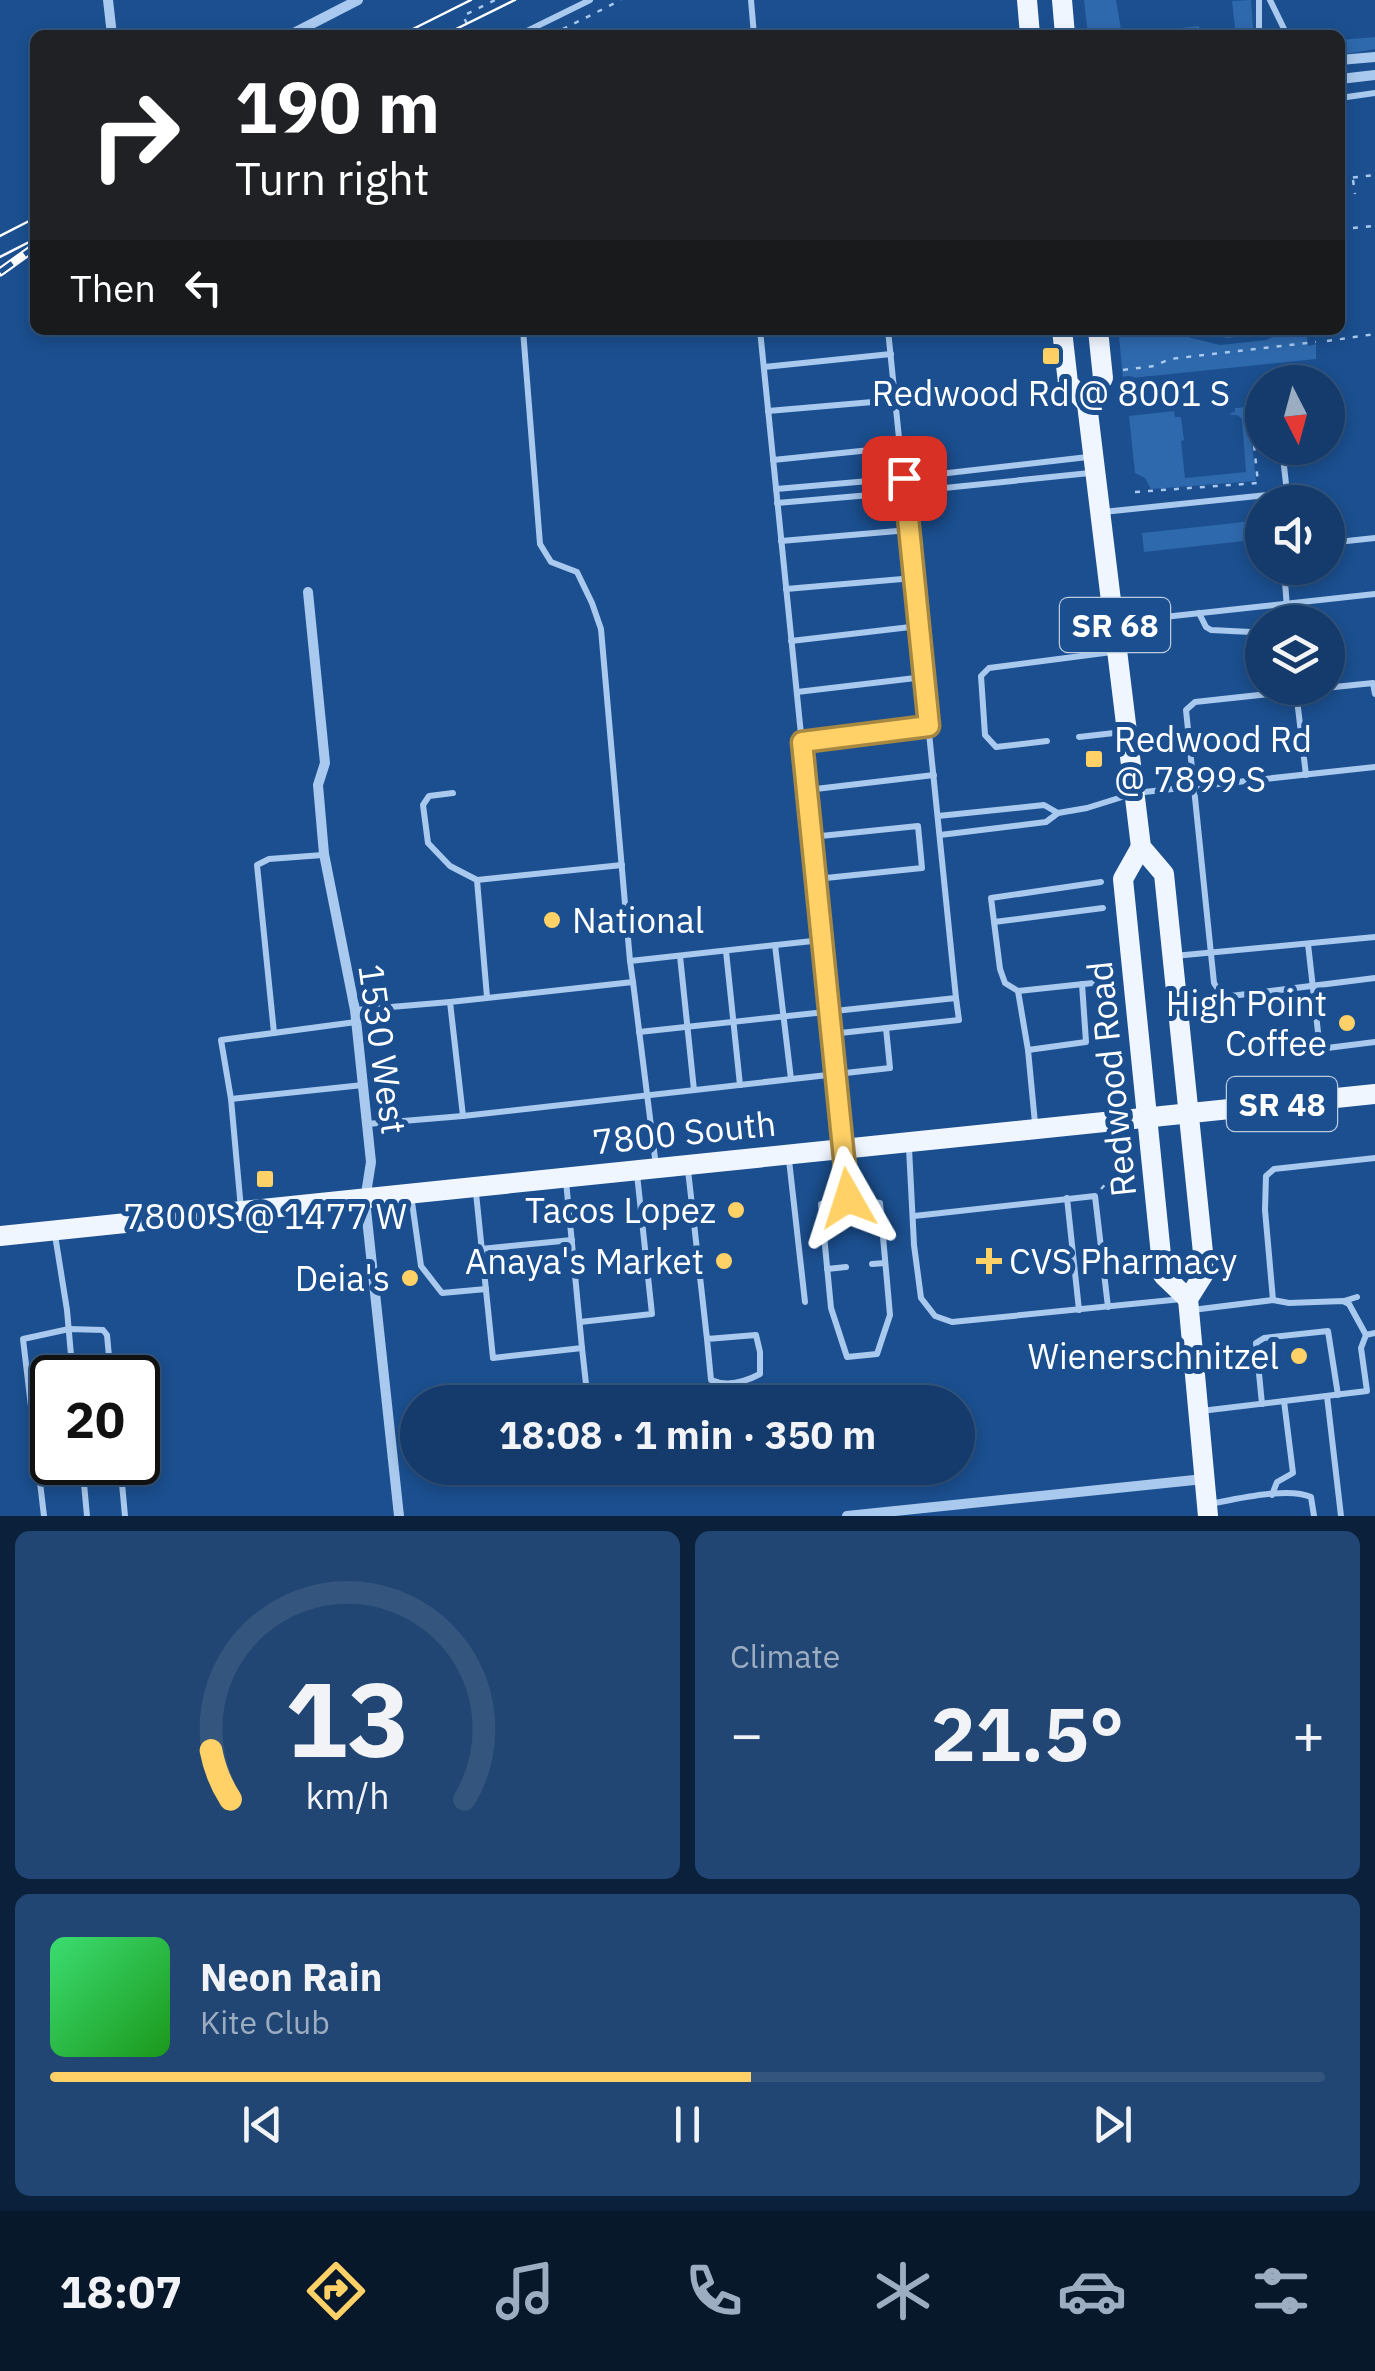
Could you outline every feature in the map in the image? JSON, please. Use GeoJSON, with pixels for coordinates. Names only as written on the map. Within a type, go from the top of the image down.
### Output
{"type":"FeatureCollection","features":[{"type":"Feature","properties":{"kind":"main road"},"geometry":{"type":"LineString","coordinates":[[1026,0],[1029,30]]}},
{"type":"Feature","properties":{"kind":"main road"},"geometry":{"type":"LineString","coordinates":[[1062,0],[1065,30]]}},
{"type":"Feature","properties":{"kind":"main road","name":"Redwood Road"},"geometry":{"type":"LineString","coordinates":[[1063,335],[1068,383],[1087,404],[1135,793],[1140,847],[1123,879],[1163,1275],[1188,1305]]}},
{"type":"Feature","properties":{"kind":"main road","name":"Redwood Road"},"geometry":{"type":"LineString","coordinates":[[1087,404],[1103,378],[1099,335]]}},
{"type":"Feature","properties":{"kind":"main road","name":"Redwood Road"},"geometry":{"type":"LineString","coordinates":[[1140,847],[1164,874],[1205,1272],[1188,1305],[1207,1510]]}},
{"type":"Feature","properties":{"kind":"main road","name":"7800 South"},"geometry":{"type":"LineString","coordinates":[[0,1236],[1375,1094]]}},
{"type":"Feature","properties":{"kind":"street"},"geometry":{"type":"LineString","coordinates":[[108,0],[111,30]]}},
{"type":"Feature","properties":{"kind":"street"},"geometry":{"type":"LineString","coordinates":[[300,30],[358,0]]}},
{"type":"Feature","properties":{"kind":"street"},"geometry":{"type":"LineString","coordinates":[[1345,59],[1375,56]]}},
{"type":"Feature","properties":{"kind":"street"},"geometry":{"type":"LineString","coordinates":[[1345,78],[1375,75]]}},
{"type":"Feature","properties":{"kind":"street","name":"1530 West"},"geometry":{"type":"LineString","coordinates":[[308,592],[325,763],[318,785],[324,854],[355,1016],[363,1085],[371,1162],[365,1200],[398,1516]]}},
{"type":"Feature","properties":{"kind":"street"},"geometry":{"type":"LineString","coordinates":[[847,1516],[1204,1479]]}},
{"type":"Feature","properties":{"kind":"lane"},"geometry":{"type":"LineString","coordinates":[[529,30],[590,0]]}},
{"type":"Feature","properties":{"kind":"lane"},"geometry":{"type":"LineString","coordinates":[[750,0],[753,30]]}},
{"type":"Feature","properties":{"kind":"lane"},"geometry":{"type":"LineString","coordinates":[[1259,0],[1259,30]]}},
{"type":"Feature","properties":{"kind":"lane"},"geometry":{"type":"LineString","coordinates":[[1270,0],[1285,30]]}},
{"type":"Feature","properties":{"kind":"lane"},"geometry":{"type":"LineString","coordinates":[[1345,97],[1375,93]]}},
{"type":"Feature","properties":{"kind":"lane"},"geometry":{"type":"LineString","coordinates":[[522,335],[540,544],[551,562],[577,572],[601,629],[632,982],[647,1096],[652,1314],[580,1322]]}},
{"type":"Feature","properties":{"kind":"lane"},"geometry":{"type":"LineString","coordinates":[[761,335],[848,1198]]}},
{"type":"Feature","properties":{"kind":"lane"},"geometry":{"type":"LineString","coordinates":[[831,1034],[959,1020],[889,335]]}},
{"type":"Feature","properties":{"kind":"lane"},"geometry":{"type":"LineString","coordinates":[[764,367],[891,354]]}},
{"type":"Feature","properties":{"kind":"lane"},"geometry":{"type":"LineString","coordinates":[[768,411],[896,400]]}},
{"type":"Feature","properties":{"kind":"lane"},"geometry":{"type":"LineString","coordinates":[[773,460],[900,447]]}},
{"type":"Feature","properties":{"kind":"lane"},"geometry":{"type":"LineString","coordinates":[[776,488],[1096,464]]}},
{"type":"Feature","properties":{"kind":"lane"},"geometry":{"type":"LineString","coordinates":[[778,503],[905,492],[1096,464]]}},
{"type":"Feature","properties":{"kind":"lane"},"geometry":{"type":"LineString","coordinates":[[1102,512],[1287,493],[1284,465]]}},
{"type":"Feature","properties":{"kind":"lane"},"geometry":{"type":"LineString","coordinates":[[781,541],[909,530]]}},
{"type":"Feature","properties":{"kind":"lane"},"geometry":{"type":"LineString","coordinates":[[1345,541],[1375,538]]}},
{"type":"Feature","properties":{"kind":"lane"},"geometry":{"type":"LineString","coordinates":[[786,589],[914,578]]}},
{"type":"Feature","properties":{"kind":"lane"},"geometry":{"type":"LineString","coordinates":[[1285,585],[1286,603]]}},
{"type":"Feature","properties":{"kind":"lane"},"geometry":{"type":"LineString","coordinates":[[1115,622],[1375,594]]}},
{"type":"Feature","properties":{"kind":"lane"},"geometry":{"type":"LineString","coordinates":[[1199,612],[1211,630],[1245,632]]}},
{"type":"Feature","properties":{"kind":"lane"},"geometry":{"type":"LineString","coordinates":[[792,641],[918,626]]}},
{"type":"Feature","properties":{"kind":"lane"},"geometry":{"type":"LineString","coordinates":[[1048,741],[996,747],[985,735],[982,676],[989,668],[1118,652]]}},
{"type":"Feature","properties":{"kind":"lane"},"geometry":{"type":"LineString","coordinates":[[796,692],[924,677]]}},
{"type":"Feature","properties":{"kind":"lane"},"geometry":{"type":"LineString","coordinates":[[1345,685],[1374,682],[1375,694]]}},
{"type":"Feature","properties":{"kind":"lane"},"geometry":{"type":"LineString","coordinates":[[1245,694],[1194,702],[1186,710],[1214,983],[1223,997],[1375,978]]}},
{"type":"Feature","properties":{"kind":"lane"},"geometry":{"type":"LineString","coordinates":[[1298,705],[1306,775]]}},
{"type":"Feature","properties":{"kind":"lane"},"geometry":{"type":"LineString","coordinates":[[802,742],[929,726]]}},
{"type":"Feature","properties":{"kind":"lane"},"geometry":{"type":"LineString","coordinates":[[1079,737],[1128,732]]}},
{"type":"Feature","properties":{"kind":"lane"},"geometry":{"type":"LineString","coordinates":[[940,835],[1046,822],[1058,813],[1135,793],[1375,768]]}},
{"type":"Feature","properties":{"kind":"lane"},"geometry":{"type":"LineString","coordinates":[[807,790],[934,774]]}},
{"type":"Feature","properties":{"kind":"lane"},"geometry":{"type":"LineString","coordinates":[[453,793],[430,796],[423,805],[428,844],[450,866],[477,880],[622,865]]}},
{"type":"Feature","properties":{"kind":"lane"},"geometry":{"type":"LineString","coordinates":[[938,816],[1044,805],[1058,813]]}},
{"type":"Feature","properties":{"kind":"lane"},"geometry":{"type":"LineString","coordinates":[[811,837],[918,826],[922,868],[816,879]]}},
{"type":"Feature","properties":{"kind":"lane"},"geometry":{"type":"LineString","coordinates":[[274,1033],[256,865],[270,859],[324,854]]}},
{"type":"Feature","properties":{"kind":"lane"},"geometry":{"type":"LineString","coordinates":[[477,880],[487,997]]}},
{"type":"Feature","properties":{"kind":"lane"},"geometry":{"type":"LineString","coordinates":[[1101,882],[993,896],[990,901],[1005,983],[1018,990],[1112,981]]}},
{"type":"Feature","properties":{"kind":"lane"},"geometry":{"type":"LineString","coordinates":[[994,922],[1104,908]]}},
{"type":"Feature","properties":{"kind":"lane"},"geometry":{"type":"LineString","coordinates":[[1172,956],[1375,936]]}},
{"type":"Feature","properties":{"kind":"lane"},"geometry":{"type":"LineString","coordinates":[[630,961],[822,940]]}},
{"type":"Feature","properties":{"kind":"lane"},"geometry":{"type":"LineString","coordinates":[[1308,944],[1319,1041],[1327,1048],[1375,1042]]}},
{"type":"Feature","properties":{"kind":"lane"},"geometry":{"type":"LineString","coordinates":[[776,946],[791,1080]]}},
{"type":"Feature","properties":{"kind":"lane"},"geometry":{"type":"LineString","coordinates":[[726,951],[740,1085]]}},
{"type":"Feature","properties":{"kind":"lane"},"geometry":{"type":"LineString","coordinates":[[680,956],[694,1090]]}},
{"type":"Feature","properties":{"kind":"lane"},"geometry":{"type":"LineString","coordinates":[[241,1212],[231,1099],[221,1040],[450,1002],[632,982]]}},
{"type":"Feature","properties":{"kind":"lane"},"geometry":{"type":"LineString","coordinates":[[1028,1050],[1086,1042],[1082,984]]}},
{"type":"Feature","properties":{"kind":"lane"},"geometry":{"type":"LineString","coordinates":[[1018,990],[1036,1129]]}},
{"type":"Feature","properties":{"kind":"lane"},"geometry":{"type":"LineString","coordinates":[[639,1032],[956,998]]}},
{"type":"Feature","properties":{"kind":"lane"},"geometry":{"type":"LineString","coordinates":[[450,1002],[463,1116]]}},
{"type":"Feature","properties":{"kind":"lane"},"geometry":{"type":"LineString","coordinates":[[367,1124],[890,1068],[886,1028]]}},
{"type":"Feature","properties":{"kind":"lane"},"geometry":{"type":"LineString","coordinates":[[231,1099],[363,1085]]}},
{"type":"Feature","properties":{"kind":"lane"},"geometry":{"type":"LineString","coordinates":[[908,1142],[921,1298],[935,1316],[952,1322],[1108,1307],[1357,1298]]}},
{"type":"Feature","properties":{"kind":"lane"},"geometry":{"type":"LineString","coordinates":[[788,1154],[804,1302]]}},
{"type":"Feature","properties":{"kind":"lane"},"geometry":{"type":"LineString","coordinates":[[1273,1300],[1266,1176],[1274,1169],[1375,1158]]}},
{"type":"Feature","properties":{"kind":"lane"},"geometry":{"type":"LineString","coordinates":[[687,1164],[710,1380],[747,1381],[760,1374],[756,1335],[707,1340]]}},
{"type":"Feature","properties":{"kind":"lane"},"geometry":{"type":"LineString","coordinates":[[565,1177],[586,1385]]}},
{"type":"Feature","properties":{"kind":"lane"},"geometry":{"type":"LineString","coordinates":[[475,1187],[493,1358],[582,1348]]}},
{"type":"Feature","properties":{"kind":"lane"},"geometry":{"type":"LineString","coordinates":[[410,1194],[422,1266],[430,1280],[442,1293],[486,1289]]}},
{"type":"Feature","properties":{"kind":"lane"},"geometry":{"type":"LineString","coordinates":[[913,1216],[1095,1196],[1108,1307]]}},
{"type":"Feature","properties":{"kind":"lane"},"geometry":{"type":"LineString","coordinates":[[848,1198],[880,1203],[886,1263],[890,1315],[876,1354],[847,1357],[832,1308],[822,1204],[848,1198]]}},
{"type":"Feature","properties":{"kind":"lane"},"geometry":{"type":"LineString","coordinates":[[1066,1198],[1080,1310]]}},
{"type":"Feature","properties":{"kind":"lane"},"geometry":{"type":"LineString","coordinates":[[54,1230],[71,1355]]}},
{"type":"Feature","properties":{"kind":"lane"},"geometry":{"type":"LineString","coordinates":[[482,1250],[572,1240]]}},
{"type":"Feature","properties":{"kind":"lane"},"geometry":{"type":"LineString","coordinates":[[872,1264],[886,1263]]}},
{"type":"Feature","properties":{"kind":"lane"},"geometry":{"type":"LineString","coordinates":[[827,1270],[846,1267]]}},
{"type":"Feature","properties":{"kind":"lane"},"geometry":{"type":"LineString","coordinates":[[1197,1411],[1371,1390],[1361,1348],[1371,1334],[1342,1301]]}},
{"type":"Feature","properties":{"kind":"lane"},"geometry":{"type":"LineString","coordinates":[[44,1516],[23,1339],[68,1328],[103,1330],[109,1355]]}},
{"type":"Feature","properties":{"kind":"lane"},"geometry":{"type":"LineString","coordinates":[[1262,1404],[1256,1344],[1264,1338],[1328,1331],[1338,1395]]}},
{"type":"Feature","properties":{"kind":"lane"},"geometry":{"type":"LineString","coordinates":[[1327,1396],[1341,1516]]}},
{"type":"Feature","properties":{"kind":"lane"},"geometry":{"type":"LineString","coordinates":[[1272,1495],[1277,1482],[1293,1474],[1284,1401]]}},
{"type":"Feature","properties":{"kind":"lane"},"geometry":{"type":"LineString","coordinates":[[84,1485],[87,1516]]}},
{"type":"Feature","properties":{"kind":"lane"},"geometry":{"type":"LineString","coordinates":[[123,1485],[126,1516]]}},
{"type":"Feature","properties":{"kind":"lane"},"geometry":{"type":"LineString","coordinates":[[1207,1510],[1272,1495],[1303,1493],[1311,1497],[1314,1516]]}},
{"type":"Feature","properties":{"kind":"path"},"geometry":{"type":"LineString","coordinates":[[470,30],[463,16],[495,0]]}},
{"type":"Feature","properties":{"kind":"path"},"geometry":{"type":"LineString","coordinates":[[561,30],[621,0]]}},
{"type":"Feature","properties":{"kind":"path"},"geometry":{"type":"LineString","coordinates":[[1345,178],[1375,175]]}},
{"type":"Feature","properties":{"kind":"path"},"geometry":{"type":"LineString","coordinates":[[1353,177],[1354,194]]}},
{"type":"Feature","properties":{"kind":"path"},"geometry":{"type":"LineString","coordinates":[[1345,229],[1375,226]]}},
{"type":"Feature","properties":{"kind":"path"},"geometry":{"type":"LineString","coordinates":[[1326,341],[1375,334]]}},
{"type":"Feature","properties":{"kind":"path"},"geometry":{"type":"LineString","coordinates":[[1299,335],[1300,344]]}},
{"type":"Feature","properties":{"kind":"path"},"geometry":{"type":"LineString","coordinates":[[1121,370],[1154,366],[1170,359],[1316,342]]}},
{"type":"Feature","properties":{"kind":"path"},"geometry":{"type":"LineString","coordinates":[[1135,492],[1258,483],[1256,465]]}},
{"type":"Feature","properties":{"kind":"path"},"geometry":{"type":"LineString","coordinates":[[1119,1159],[1120,1168]]}},
{"type":"Feature","properties":{"kind":"path"},"geometry":{"type":"LineString","coordinates":[[1100,1190],[1120,1168],[1130,1168]]}},
{"type":"Feature","properties":{"kind":"shaded area"},"geometry":{"type":"Polygon","coordinates":[[[1084,0],[1116,0],[1121,30],[1087,30],[1084,0]]]}},
{"type":"Feature","properties":{"kind":"shaded area"},"geometry":{"type":"Polygon","coordinates":[[[1251,0],[1253,28],[1221,30],[1235,28],[1232,1],[1251,0]]]}},
{"type":"Feature","properties":{"kind":"shaded area"},"geometry":{"type":"Polygon","coordinates":[[[1199,26],[1200,30],[1165,30],[1199,26]]]}},
{"type":"Feature","properties":{"kind":"shaded area"},"geometry":{"type":"Polygon","coordinates":[[[1375,37],[1375,49],[1345,54],[1345,40],[1375,37]]]}},
{"type":"Feature","properties":{"kind":"shaded area"},"geometry":{"type":"Polygon","coordinates":[[[1119,335],[1179,335],[1220,345],[1266,340],[1277,335],[1307,335],[1308,346],[1316,344],[1316,359],[1123,379],[1119,335]]]}},
{"type":"Feature","properties":{"kind":"shaded area"},"geometry":{"type":"Polygon","coordinates":[[[1245,407],[1245,459],[1242,419],[1230,413],[1245,407]]]}},
{"type":"Feature","properties":{"kind":"shaded area"},"geometry":{"type":"Polygon","coordinates":[[[1174,411],[1175,417],[1181,417],[1185,478],[1246,472],[1245,465],[1254,465],[1256,481],[1151,489],[1145,478],[1135,473],[1129,416],[1174,411]]]}},
{"type":"Feature","properties":{"kind":"shaded area"},"geometry":{"type":"Polygon","coordinates":[[[1245,522],[1244,541],[1144,552],[1142,533],[1245,522]]]}},
{"type":"Feature","properties":{"kind":"tram line"},"geometry":{"type":"LineString","coordinates":[[411,30],[471,0]]}},
{"type":"Feature","properties":{"kind":"tram line"},"geometry":{"type":"LineString","coordinates":[[454,30],[515,0]]}},
{"type":"Feature","properties":{"kind":"tram line"},"geometry":{"type":"LineString","coordinates":[[0,236],[30,221]]}},
{"type":"Feature","properties":{"kind":"tram line"},"geometry":{"type":"LineString","coordinates":[[0,257],[30,242]]}},
{"type":"Feature","properties":{"kind":"railway"},"geometry":{"type":"LineString","coordinates":[[0,272],[30,251]]}},
{"type":"Feature","properties":{"kind":"place","name":"Redwood Rd @ 8001 S"},"geometry":{"type":"Point","coordinates":[1051,356]}},
{"type":"Feature","properties":{"kind":"place","name":"Redwood Rd @ 7899 S"},"geometry":{"type":"Point","coordinates":[1094,759]}},
{"type":"Feature","properties":{"kind":"place","name":"National"},"geometry":{"type":"Point","coordinates":[552,920]}},
{"type":"Feature","properties":{"kind":"place","name":"High Point Coffee"},"geometry":{"type":"Point","coordinates":[1347,1023]}},
{"type":"Feature","properties":{"kind":"place","name":"7800 S @ 1477 W"},"geometry":{"type":"Point","coordinates":[265,1179]}},
{"type":"Feature","properties":{"kind":"place","name":"Tacos Lopez"},"geometry":{"type":"Point","coordinates":[736,1210]}},
{"type":"Feature","properties":{"kind":"place","name":"Anaya's Market"},"geometry":{"type":"Point","coordinates":[724,1261]}},
{"type":"Feature","properties":{"kind":"place","name":"CVS Pharmacy"},"geometry":{"type":"Point","coordinates":[989,1261]}},
{"type":"Feature","properties":{"kind":"place","name":"Deia's"},"geometry":{"type":"Point","coordinates":[410,1278]}},
{"type":"Feature","properties":{"kind":"place","name":"Wienerschnitzel"},"geometry":{"type":"Point","coordinates":[1299,1356]}},
{"type":"Feature","properties":{"kind":"route"},"geometry":{"type":"LineString","coordinates":[[848,1198],[802,742],[929,726],[904,478]]}}]}
